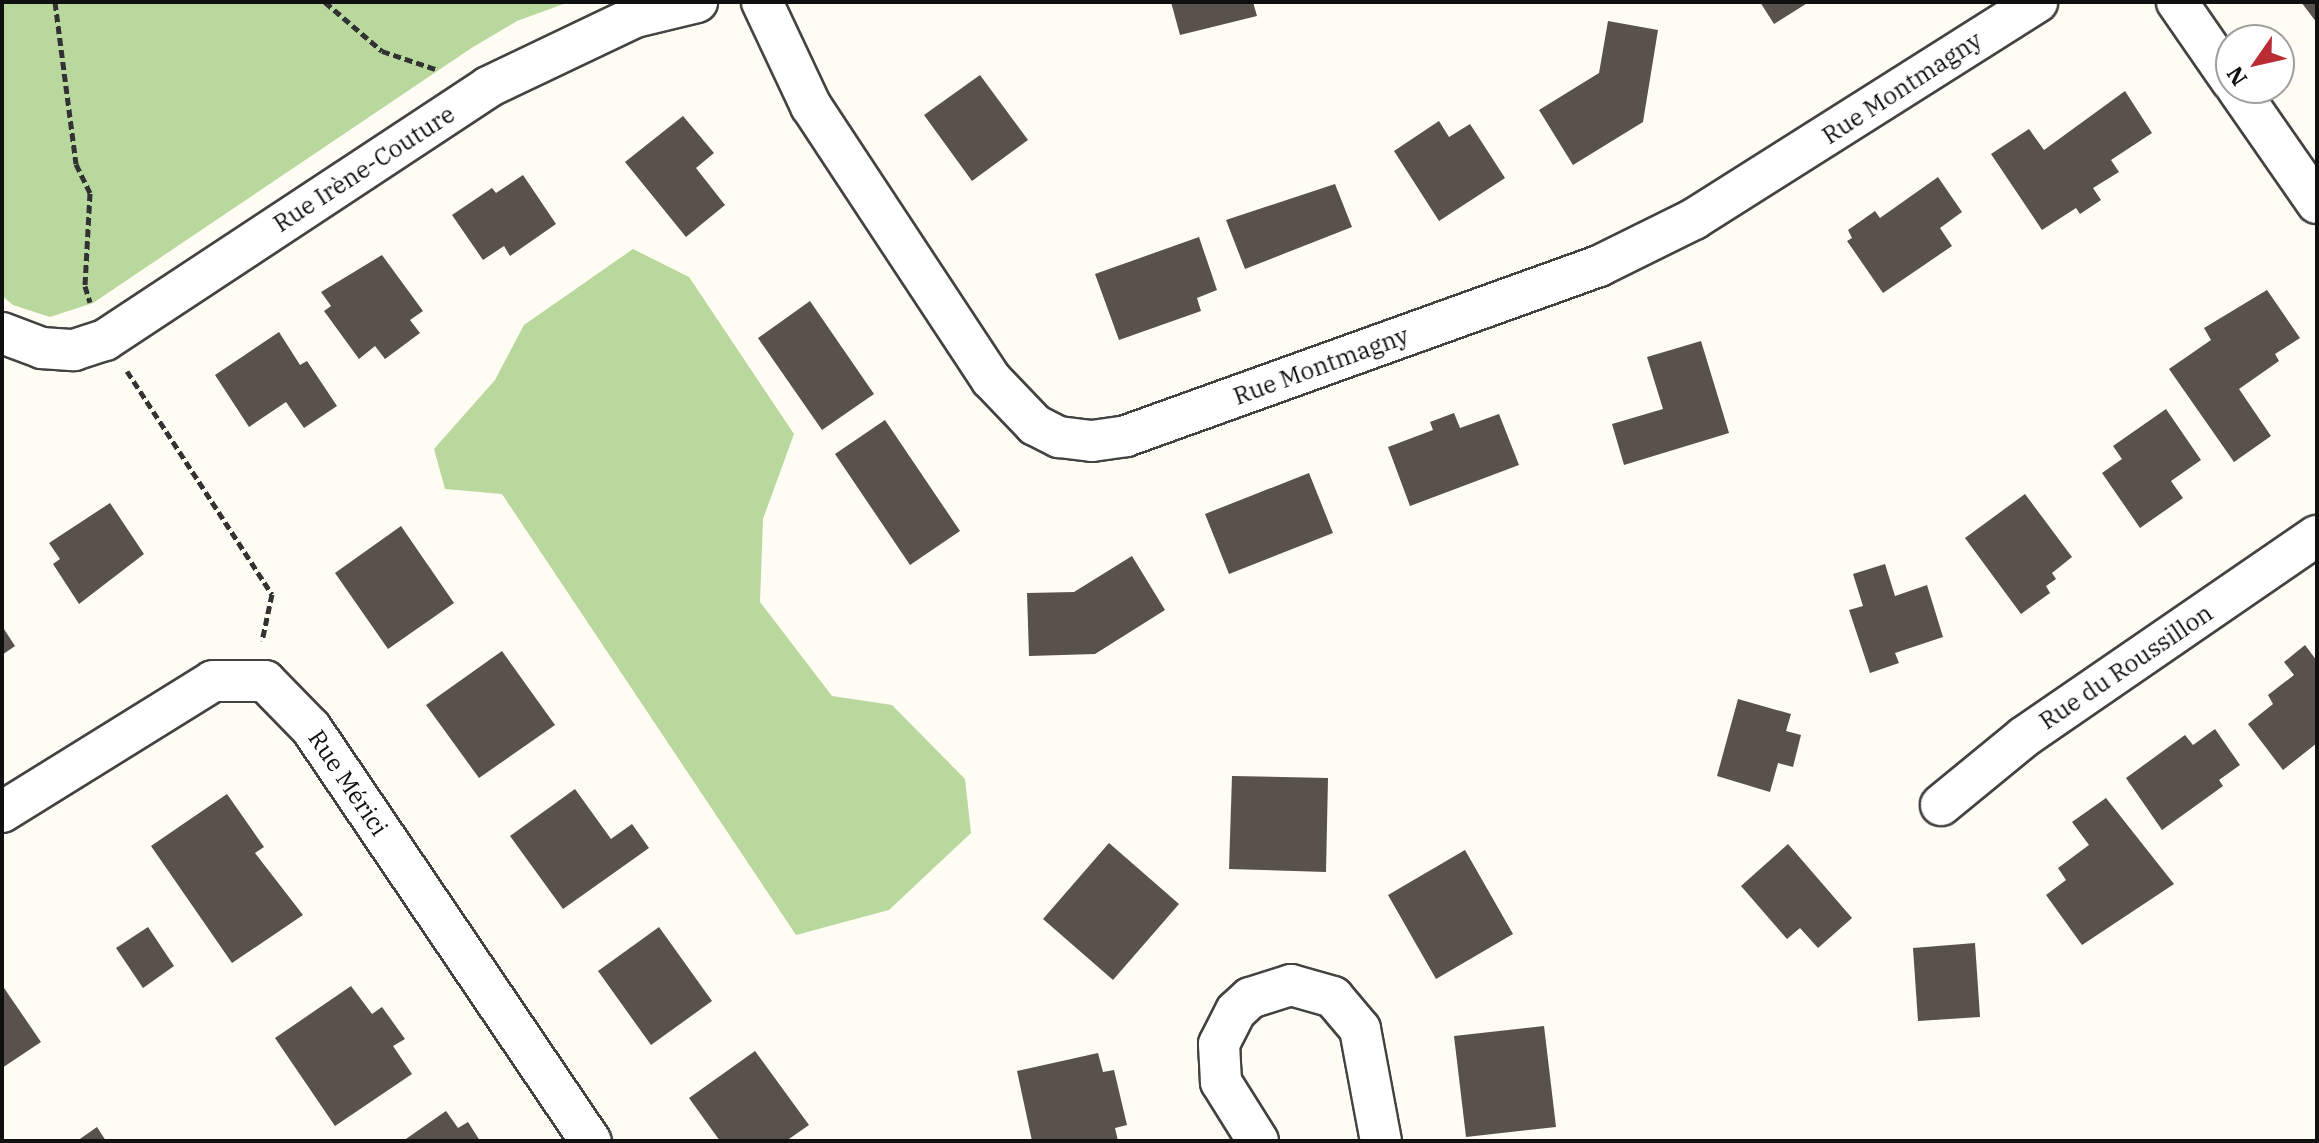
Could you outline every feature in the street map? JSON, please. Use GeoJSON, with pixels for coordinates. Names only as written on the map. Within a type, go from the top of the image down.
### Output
{"type":"FeatureCollection","features":[{"type":"Feature","properties":{"kind":"street","name":"Rue Irène-Couture"},"geometry":{"type":"LineString","coordinates":[[2,333],[42,348],[74,350],[105,340],[488,87],[635,17],[697,2]]}},
{"type":"Feature","properties":{"kind":"street","name":"Rue Montmagny"},"geometry":{"type":"LineString","coordinates":[[762,2],[811,106],[991,379],[1035,425],[1059,437],[1092,441],[1126,436],[1599,266],[1694,219],[2037,2]]}},
{"type":"Feature","properties":{"kind":"street"},"geometry":{"type":"LineString","coordinates":[[2177,2],[2215,57]]}},
{"type":"Feature","properties":{"kind":"street"},"geometry":{"type":"LineString","coordinates":[[2248,104],[2317,203]]}},
{"type":"Feature","properties":{"kind":"street","name":"Rue du Roussillon"},"geometry":{"type":"LineString","coordinates":[[1941,805],[2024,737],[2317,536]]}},
{"type":"Feature","properties":{"kind":"street"},"geometry":{"type":"LineString","coordinates":[[2,812],[213,681],[265,681]]}},
{"type":"Feature","properties":{"kind":"street","name":"Rue Mérici"},"geometry":{"type":"LineString","coordinates":[[265,681],[311,728],[591,1141]]}},
{"type":"Feature","properties":{"kind":"street"},"geometry":{"type":"LineString","coordinates":[[1258,1141],[1221,1082],[1219,1044],[1231,1019],[1250,998],[1291,985],[1333,997],[1360,1029],[1381,1141]]}},
{"type":"Feature","properties":{"kind":"path"},"geometry":{"type":"LineString","coordinates":[[55,2],[76,164],[90,193],[85,286],[93,315]]}},
{"type":"Feature","properties":{"kind":"path"},"geometry":{"type":"LineString","coordinates":[[325,2],[382,51],[488,87]]}},
{"type":"Feature","properties":{"kind":"path"},"geometry":{"type":"LineString","coordinates":[[126,369],[272,594],[261,635],[265,681]]}},
{"type":"Feature","properties":{"kind":"green space"},"geometry":{"type":"Polygon","coordinates":[[[2,2],[569,2],[517,21],[473,47],[93,303],[50,317],[13,305],[2,296],[2,2]]]}},
{"type":"Feature","properties":{"kind":"green space"},"geometry":{"type":"Polygon","coordinates":[[[633,249],[689,277],[794,434],[763,519],[760,602],[832,696],[892,705],[965,779],[971,833],[889,910],[796,935],[502,494],[445,489],[434,449],[495,380],[524,325],[633,249]]]}},
{"type":"Feature","properties":{"kind":"building"},"geometry":{"type":"Polygon","coordinates":[[[1171,2],[1253,2],[1257,16],[1180,35],[1171,2]]]}},
{"type":"Feature","properties":{"kind":"building"},"geometry":{"type":"Polygon","coordinates":[[[1760,2],[1809,2],[1774,24],[1760,2]]]}},
{"type":"Feature","properties":{"kind":"building"},"geometry":{"type":"Polygon","coordinates":[[[2301,2],[2317,2],[2317,23],[2301,2]]]}},
{"type":"Feature","properties":{"kind":"building"},"geometry":{"type":"Polygon","coordinates":[[[1608,21],[1658,30],[1643,122],[1573,165],[1539,110],[1599,73],[1608,21]]]}},
{"type":"Feature","properties":{"kind":"building"},"geometry":{"type":"Polygon","coordinates":[[[980,75],[1028,140],[972,181],[924,115],[980,75]]]}},
{"type":"Feature","properties":{"kind":"building"},"geometry":{"type":"Polygon","coordinates":[[[2125,91],[2152,133],[2111,160],[2119,172],[2093,188],[2101,200],[2080,214],[2076,208],[2042,230],[1991,154],[2029,129],[2044,150],[2125,91]]]}},
{"type":"Feature","properties":{"kind":"building"},"geometry":{"type":"Polygon","coordinates":[[[683,116],[714,153],[696,168],[725,205],[686,237],[625,162],[683,116]]]}},
{"type":"Feature","properties":{"kind":"building"},"geometry":{"type":"Polygon","coordinates":[[[1439,121],[1449,137],[1470,124],[1505,178],[1439,221],[1394,151],[1439,121]]]}},
{"type":"Feature","properties":{"kind":"building"},"geometry":{"type":"Polygon","coordinates":[[[523,175],[556,224],[510,256],[504,246],[483,260],[452,215],[492,188],[496,193],[523,175]]]}},
{"type":"Feature","properties":{"kind":"building"},"geometry":{"type":"Polygon","coordinates":[[[1938,177],[1962,212],[1940,228],[1952,246],[1883,293],[1847,241],[1852,238],[1848,230],[1875,211],[1880,218],[1938,177]]]}},
{"type":"Feature","properties":{"kind":"building"},"geometry":{"type":"Polygon","coordinates":[[[1335,184],[1352,227],[1245,269],[1226,220],[1335,184]]]}},
{"type":"Feature","properties":{"kind":"building"},"geometry":{"type":"Polygon","coordinates":[[[1199,237],[1217,290],[1197,298],[1201,311],[1119,340],[1095,274],[1199,237]]]}},
{"type":"Feature","properties":{"kind":"building"},"geometry":{"type":"Polygon","coordinates":[[[382,255],[423,311],[410,320],[420,333],[385,359],[375,346],[359,359],[324,311],[331,306],[321,292],[382,255]]]}},
{"type":"Feature","properties":{"kind":"building"},"geometry":{"type":"Polygon","coordinates":[[[2267,290],[2300,338],[2275,354],[2279,361],[2239,389],[2271,436],[2234,462],[2169,369],[2211,340],[2204,328],[2267,290]]]}},
{"type":"Feature","properties":{"kind":"building"},"geometry":{"type":"Polygon","coordinates":[[[810,301],[874,394],[822,430],[758,338],[810,301]]]}},
{"type":"Feature","properties":{"kind":"building"},"geometry":{"type":"Polygon","coordinates":[[[279,332],[300,365],[307,361],[337,406],[304,428],[286,402],[249,427],[215,375],[279,332]]]}},
{"type":"Feature","properties":{"kind":"building"},"geometry":{"type":"Polygon","coordinates":[[[1701,341],[1729,433],[1624,465],[1612,424],[1663,409],[1647,357],[1701,341]]]}},
{"type":"Feature","properties":{"kind":"building"},"geometry":{"type":"Polygon","coordinates":[[[2166,409],[2201,460],[2171,481],[2183,498],[2140,528],[2102,473],[2122,459],[2113,446],[2166,409]]]}},
{"type":"Feature","properties":{"kind":"building"},"geometry":{"type":"Polygon","coordinates":[[[1454,413],[1460,428],[1499,414],[1519,465],[1410,506],[1388,447],[1433,430],[1430,422],[1454,413]]]}},
{"type":"Feature","properties":{"kind":"building"},"geometry":{"type":"Polygon","coordinates":[[[885,420],[960,531],[910,565],[835,454],[885,420]]]}},
{"type":"Feature","properties":{"kind":"building"},"geometry":{"type":"Polygon","coordinates":[[[1309,473],[1333,533],[1229,574],[1205,514],[1309,473]]]}},
{"type":"Feature","properties":{"kind":"building"},"geometry":{"type":"Polygon","coordinates":[[[2025,494],[2072,557],[2052,573],[2056,579],[2046,586],[2050,593],[2021,614],[1965,538],[2025,494]]]}},
{"type":"Feature","properties":{"kind":"building"},"geometry":{"type":"Polygon","coordinates":[[[110,503],[144,554],[79,604],[53,564],[60,559],[49,543],[110,503]]]}},
{"type":"Feature","properties":{"kind":"building"},"geometry":{"type":"Polygon","coordinates":[[[401,526],[454,603],[388,649],[335,573],[401,526]]]}},
{"type":"Feature","properties":{"kind":"building"},"geometry":{"type":"Polygon","coordinates":[[[1132,556],[1165,610],[1095,654],[1029,656],[1027,593],[1074,592],[1132,556]]]}},
{"type":"Feature","properties":{"kind":"building"},"geometry":{"type":"Polygon","coordinates":[[[1885,564],[1895,596],[1927,585],[1943,637],[1895,653],[1899,663],[1870,673],[1849,610],[1863,606],[1853,574],[1885,564]]]}},
{"type":"Feature","properties":{"kind":"building"},"geometry":{"type":"Polygon","coordinates":[[[2,626],[15,646],[2,655],[2,626]]]}},
{"type":"Feature","properties":{"kind":"building"},"geometry":{"type":"Polygon","coordinates":[[[2305,645],[2317,661],[2317,743],[2283,770],[2248,724],[2273,704],[2268,695],[2294,675],[2284,662],[2305,645]]]}},
{"type":"Feature","properties":{"kind":"building"},"geometry":{"type":"Polygon","coordinates":[[[502,651],[555,725],[479,778],[426,705],[502,651]]]}},
{"type":"Feature","properties":{"kind":"building"},"geometry":{"type":"Polygon","coordinates":[[[1738,699],[1791,714],[1786,731],[1801,735],[1793,767],[1778,763],[1770,792],[1717,776],[1738,699]]]}},
{"type":"Feature","properties":{"kind":"building"},"geometry":{"type":"Polygon","coordinates":[[[2215,729],[2240,765],[2219,780],[2223,786],[2162,830],[2126,778],[2185,735],[2193,745],[2215,729]]]}},
{"type":"Feature","properties":{"kind":"building"},"geometry":{"type":"Polygon","coordinates":[[[1232,776],[1328,778],[1326,872],[1229,869],[1232,776]]]}},
{"type":"Feature","properties":{"kind":"building"},"geometry":{"type":"Polygon","coordinates":[[[575,789],[611,839],[632,824],[649,848],[563,909],[510,836],[575,789]]]}},
{"type":"Feature","properties":{"kind":"building"},"geometry":{"type":"Polygon","coordinates":[[[227,794],[264,847],[255,853],[303,915],[232,963],[151,846],[227,794]]]}},
{"type":"Feature","properties":{"kind":"building"},"geometry":{"type":"Polygon","coordinates":[[[2106,798],[2174,884],[2082,945],[2046,895],[2066,880],[2058,868],[2089,845],[2072,822],[2106,798]]]}},
{"type":"Feature","properties":{"kind":"building"},"geometry":{"type":"Polygon","coordinates":[[[1109,843],[1179,904],[1113,980],[1043,919],[1109,843]]]}},
{"type":"Feature","properties":{"kind":"building"},"geometry":{"type":"Polygon","coordinates":[[[1788,844],[1852,918],[1818,948],[1800,928],[1787,939],[1741,886],[1788,844]]]}},
{"type":"Feature","properties":{"kind":"building"},"geometry":{"type":"Polygon","coordinates":[[[1465,850],[1513,934],[1436,979],[1388,895],[1465,850]]]}},
{"type":"Feature","properties":{"kind":"building"},"geometry":{"type":"Polygon","coordinates":[[[148,927],[174,966],[143,988],[116,948],[148,927]]]}},
{"type":"Feature","properties":{"kind":"building"},"geometry":{"type":"Polygon","coordinates":[[[659,927],[712,1001],[651,1045],[598,971],[659,927]]]}},
{"type":"Feature","properties":{"kind":"building"},"geometry":{"type":"Polygon","coordinates":[[[1975,943],[1980,1017],[1918,1021],[1913,948],[1975,943]]]}},
{"type":"Feature","properties":{"kind":"building"},"geometry":{"type":"Polygon","coordinates":[[[2,985],[41,1042],[2,1068],[2,985]]]}},
{"type":"Feature","properties":{"kind":"building"},"geometry":{"type":"Polygon","coordinates":[[[351,986],[372,1014],[382,1007],[405,1039],[393,1046],[412,1074],[335,1126],[275,1038],[351,986]]]}},
{"type":"Feature","properties":{"kind":"building"},"geometry":{"type":"Polygon","coordinates":[[[1544,1026],[1556,1127],[1466,1137],[1454,1036],[1544,1026]]]}},
{"type":"Feature","properties":{"kind":"building"},"geometry":{"type":"Polygon","coordinates":[[[755,1051],[809,1125],[786,1141],[720,1141],[689,1098],[755,1051]]]}},
{"type":"Feature","properties":{"kind":"building"},"geometry":{"type":"Polygon","coordinates":[[[1098,1053],[1103,1072],[1114,1070],[1127,1125],[1115,1128],[1118,1141],[1032,1141],[1017,1071],[1098,1053]]]}},
{"type":"Feature","properties":{"kind":"building"},"geometry":{"type":"Polygon","coordinates":[[[446,1111],[458,1128],[468,1122],[480,1141],[403,1141],[446,1111]]]}},
{"type":"Feature","properties":{"kind":"building"},"geometry":{"type":"Polygon","coordinates":[[[97,1127],[106,1141],[77,1141],[97,1127]]]}}]}
